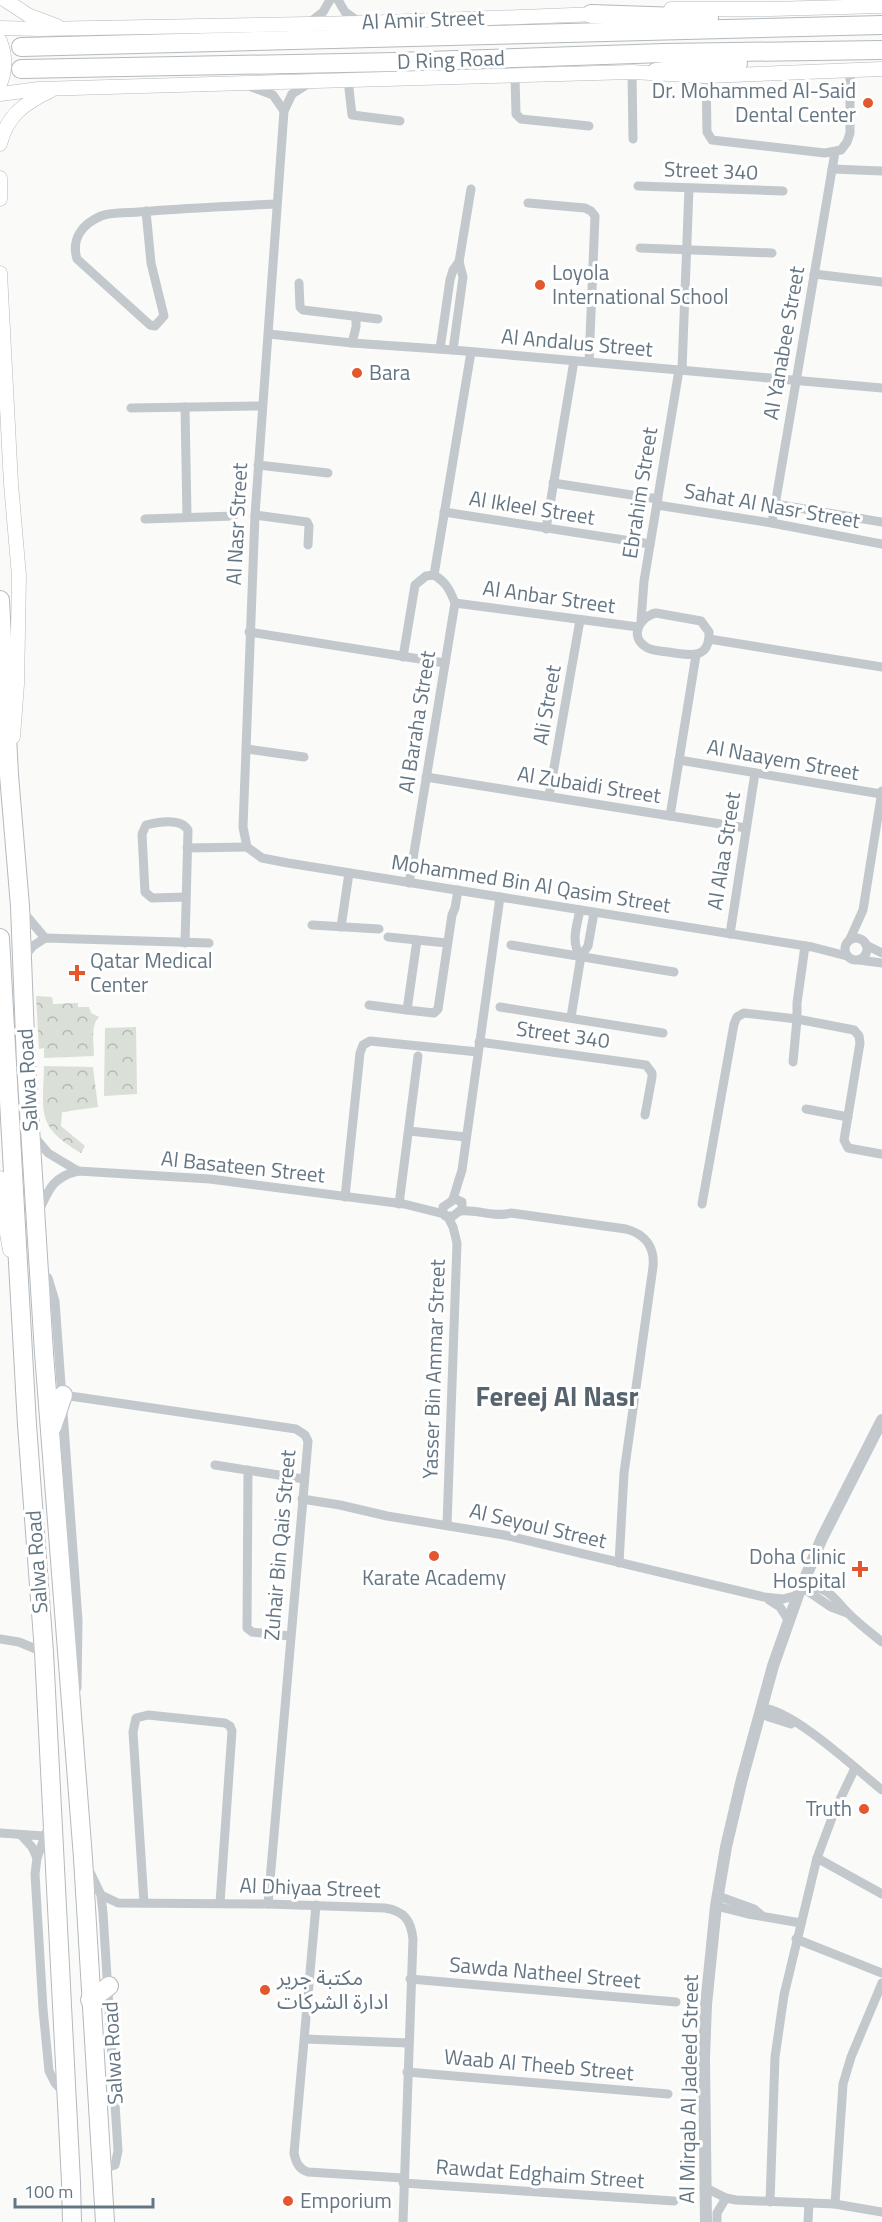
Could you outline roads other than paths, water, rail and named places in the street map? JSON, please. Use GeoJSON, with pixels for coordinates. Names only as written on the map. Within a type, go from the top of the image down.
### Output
{"type":"FeatureCollection","features":[{"type":"Feature","properties":{"kind":"highway"},"geometry":{"type":"LineString","coordinates":[[591,14],[743,19],[794,28]]}},
{"type":"Feature","properties":{"kind":"highway","name":"D Ring Road"},"geometry":{"type":"LineString","coordinates":[[21,47],[882,25]]}},
{"type":"Feature","properties":{"kind":"highway","name":"D Ring Road"},"geometry":{"type":"LineString","coordinates":[[21,69],[396,62],[664,52],[882,50]]}},
{"type":"Feature","properties":{"kind":"highway"},"geometry":{"type":"LineString","coordinates":[[656,72],[768,60],[807,52]]}},
{"type":"Feature","properties":{"kind":"highway","name":"Salwa Road"},"geometry":{"type":"LineString","coordinates":[[0,600],[9,775],[20,906],[30,1131],[70,1713],[83,1858],[105,2222]]}},
{"type":"Feature","properties":{"kind":"highway","name":"Salwa Road"},"geometry":{"type":"LineString","coordinates":[[0,938],[21,1307],[31,1635],[44,1652],[72,2222]]}},
{"type":"Feature","properties":{"kind":"highway"},"geometry":{"type":"LineString","coordinates":[[50,1434],[63,1395]]}},
{"type":"Feature","properties":{"kind":"highway"},"geometry":{"type":"LineString","coordinates":[[58,1943],[65,1958],[69,1977],[84,2222]]}},
{"type":"Feature","properties":{"kind":"highway"},"geometry":{"type":"LineString","coordinates":[[90,2001],[109,1986]]}},
{"type":"Feature","properties":{"kind":"main road"},"geometry":{"type":"LineString","coordinates":[[5,0],[28,15],[64,29]]}},
{"type":"Feature","properties":{"kind":"main road","name":"Al Amir Street"},"geometry":{"type":"LineString","coordinates":[[0,28],[64,29],[361,23],[795,4],[882,6]]}},
{"type":"Feature","properties":{"kind":"main road"},"geometry":{"type":"LineString","coordinates":[[0,41],[5,56],[5,65],[0,84]]}},
{"type":"Feature","properties":{"kind":"main road"},"geometry":{"type":"LineString","coordinates":[[0,94],[23,90],[348,80],[632,72],[706,76],[882,69]]}},
{"type":"Feature","properties":{"kind":"main road"},"geometry":{"type":"LineString","coordinates":[[55,89],[70,100]]}},
{"type":"Feature","properties":{"kind":"main road"},"geometry":{"type":"LineString","coordinates":[[0,144],[10,119],[21,107],[55,89]]}},
{"type":"Feature","properties":{"kind":"main road"},"geometry":{"type":"LineString","coordinates":[[0,178],[0,199]]}},
{"type":"Feature","properties":{"kind":"main road","name":"Salwa Road"},"geometry":{"type":"LineString","coordinates":[[0,273],[19,590],[16,702],[9,775]]}},
{"type":"Feature","properties":{"kind":"main road","name":"Salwa Road"},"geometry":{"type":"LineString","coordinates":[[0,1178],[1,1202],[21,1307]]}},
{"type":"Feature","properties":{"kind":"street"},"geometry":{"type":"LineString","coordinates":[[309,23],[323,12],[330,0]]}},
{"type":"Feature","properties":{"kind":"street"},"geometry":{"type":"LineString","coordinates":[[338,0],[345,12],[361,23]]}},
{"type":"Feature","properties":{"kind":"street"},"geometry":{"type":"LineString","coordinates":[[706,76],[707,132],[712,140],[835,152],[841,150],[850,133],[850,70]]}},
{"type":"Feature","properties":{"kind":"street"},"geometry":{"type":"LineString","coordinates":[[632,72],[633,139]]}},
{"type":"Feature","properties":{"kind":"street"},"geometry":{"type":"LineString","coordinates":[[515,76],[516,114],[521,119],[589,126]]}},
{"type":"Feature","properties":{"kind":"street"},"geometry":{"type":"LineString","coordinates":[[348,80],[352,115],[400,121]]}},
{"type":"Feature","properties":{"kind":"street"},"geometry":{"type":"LineString","coordinates":[[284,111],[292,94],[313,81]]}},
{"type":"Feature","properties":{"kind":"street"},"geometry":{"type":"LineString","coordinates":[[238,84],[273,95],[284,111]]}},
{"type":"Feature","properties":{"kind":"street","name":"Al Nasr Street"},"geometry":{"type":"LineString","coordinates":[[247,847],[243,827],[249,632],[258,465],[284,111]]}},
{"type":"Feature","properties":{"kind":"street","name":"Al Yanabee Street"},"geometry":{"type":"LineString","coordinates":[[772,523],[835,152]]}},
{"type":"Feature","properties":{"kind":"street"},"geometry":{"type":"LineString","coordinates":[[832,169],[882,171]]}},
{"type":"Feature","properties":{"kind":"street","name":"Street 340"},"geometry":{"type":"LineString","coordinates":[[638,186],[783,191]]}},
{"type":"Feature","properties":{"kind":"street","name":"Ebrahim Street"},"geometry":{"type":"LineString","coordinates":[[639,624],[650,544],[681,370],[689,188]]}},
{"type":"Feature","properties":{"kind":"street"},"geometry":{"type":"LineString","coordinates":[[440,349],[451,275],[459,262],[471,189]]}},
{"type":"Feature","properties":{"kind":"street"},"geometry":{"type":"LineString","coordinates":[[528,203],[585,208],[595,216],[589,362]]}},
{"type":"Feature","properties":{"kind":"street"},"geometry":{"type":"LineString","coordinates":[[146,211],[151,263],[164,316],[155,326],[150,325],[77,258],[74,248],[76,238],[83,228],[103,215],[146,211],[276,204]]}},
{"type":"Feature","properties":{"kind":"street"},"geometry":{"type":"LineString","coordinates":[[640,248],[772,253]]}},
{"type":"Feature","properties":{"kind":"street"},"geometry":{"type":"LineString","coordinates":[[453,350],[463,277],[459,262]]}},
{"type":"Feature","properties":{"kind":"street"},"geometry":{"type":"LineString","coordinates":[[814,273],[882,282]]}},
{"type":"Feature","properties":{"kind":"street"},"geometry":{"type":"LineString","coordinates":[[299,283],[300,307],[303,310],[378,319]]}},
{"type":"Feature","properties":{"kind":"street"},"geometry":{"type":"LineString","coordinates":[[446,308],[458,309]]}},
{"type":"Feature","properties":{"kind":"street"},"geometry":{"type":"LineString","coordinates":[[352,343],[357,316]]}},
{"type":"Feature","properties":{"kind":"street","name":"Al Andalus Street"},"geometry":{"type":"LineString","coordinates":[[269,334],[882,388]]}},
{"type":"Feature","properties":{"kind":"street"},"geometry":{"type":"LineString","coordinates":[[455,603],[449,588],[434,574],[471,352]]}},
{"type":"Feature","properties":{"kind":"street"},"geometry":{"type":"LineString","coordinates":[[546,529],[574,361]]}},
{"type":"Feature","properties":{"kind":"street"},"geometry":{"type":"LineString","coordinates":[[130,408],[262,406]]}},
{"type":"Feature","properties":{"kind":"street"},"geometry":{"type":"LineString","coordinates":[[185,407],[187,517]]}},
{"type":"Feature","properties":{"kind":"street"},"geometry":{"type":"LineString","coordinates":[[258,465],[328,473]]}},
{"type":"Feature","properties":{"kind":"street","name":"Sahat Al Nasr Street"},"geometry":{"type":"LineString","coordinates":[[553,483],[882,544]]}},
{"type":"Feature","properties":{"kind":"street","name":"Sahat Al Nasr Street"},"geometry":{"type":"LineString","coordinates":[[775,504],[882,522]]}},
{"type":"Feature","properties":{"kind":"street","name":"Al Ikleel Street"},"geometry":{"type":"LineString","coordinates":[[444,512],[650,544]]}},
{"type":"Feature","properties":{"kind":"street"},"geometry":{"type":"LineString","coordinates":[[255,515],[307,522],[309,526],[308,545]]}},
{"type":"Feature","properties":{"kind":"street"},"geometry":{"type":"LineString","coordinates":[[145,519],[234,516]]}},
{"type":"Feature","properties":{"kind":"street","name":"Al Baraha Street"},"geometry":{"type":"LineString","coordinates":[[403,657],[415,585],[426,576],[434,574]]}},
{"type":"Feature","properties":{"kind":"street","name":"Al Baraha Street"},"geometry":{"type":"LineString","coordinates":[[409,883],[455,603]]}},
{"type":"Feature","properties":{"kind":"street","name":"Al Anbar Street"},"geometry":{"type":"LineString","coordinates":[[455,603],[580,620],[639,624],[649,615],[656,613],[695,619],[706,626],[710,639]]}},
{"type":"Feature","properties":{"kind":"street","name":"Ali Street"},"geometry":{"type":"LineString","coordinates":[[549,796],[580,620]]}},
{"type":"Feature","properties":{"kind":"street"},"geometry":{"type":"LineString","coordinates":[[639,624],[640,642],[646,647],[662,651],[696,655],[703,651],[710,639],[882,667]]}},
{"type":"Feature","properties":{"kind":"street"},"geometry":{"type":"LineString","coordinates":[[249,632],[445,663]]}},
{"type":"Feature","properties":{"kind":"street"},"geometry":{"type":"LineString","coordinates":[[670,816],[696,655]]}},
{"type":"Feature","properties":{"kind":"street"},"geometry":{"type":"LineString","coordinates":[[247,749],[304,757]]}},
{"type":"Feature","properties":{"kind":"street","name":"Al Naayem Street"},"geometry":{"type":"LineString","coordinates":[[679,760],[882,791]]}},
{"type":"Feature","properties":{"kind":"street","name":"Al Alaa Street"},"geometry":{"type":"LineString","coordinates":[[730,934],[755,773]]}},
{"type":"Feature","properties":{"kind":"street","name":"Al Zubaidi Street"},"geometry":{"type":"LineString","coordinates":[[426,777],[746,828]]}},
{"type":"Feature","properties":{"kind":"street"},"geometry":{"type":"LineString","coordinates":[[882,791],[878,836],[863,910],[844,949],[852,960],[882,963]]}},
{"type":"Feature","properties":{"kind":"street"},"geometry":{"type":"LineString","coordinates":[[185,943],[188,830],[183,824],[150,824],[142,831],[145,892],[152,898],[186,897]]}},
{"type":"Feature","properties":{"kind":"street"},"geometry":{"type":"LineString","coordinates":[[187,849],[247,847]]}},
{"type":"Feature","properties":{"kind":"street","name":"Mohammed Bin Al Qasim Street"},"geometry":{"type":"LineString","coordinates":[[247,847],[262,858],[810,947],[847,956]]}},
{"type":"Feature","properties":{"kind":"street"},"geometry":{"type":"LineString","coordinates":[[341,927],[349,873]]}},
{"type":"Feature","properties":{"kind":"street"},"geometry":{"type":"LineString","coordinates":[[369,1005],[434,1013],[438,1009],[452,915],[450,907],[455,890]]}},
{"type":"Feature","properties":{"kind":"street"},"geometry":{"type":"LineString","coordinates":[[446,1215],[457,1203],[500,897]]}},
{"type":"Feature","properties":{"kind":"street"},"geometry":{"type":"LineString","coordinates":[[20,906],[31,924],[45,938]]}},
{"type":"Feature","properties":{"kind":"street"},"geometry":{"type":"LineString","coordinates":[[580,910],[575,944],[576,951],[581,956]]}},
{"type":"Feature","properties":{"kind":"street"},"geometry":{"type":"LineString","coordinates":[[859,960],[865,956],[866,944],[863,910]]}},
{"type":"Feature","properties":{"kind":"street"},"geometry":{"type":"LineString","coordinates":[[571,1017],[581,956],[588,946],[594,913]]}},
{"type":"Feature","properties":{"kind":"street"},"geometry":{"type":"LineString","coordinates":[[312,925],[379,929]]}},
{"type":"Feature","properties":{"kind":"street"},"geometry":{"type":"LineString","coordinates":[[388,937],[447,943]]}},
{"type":"Feature","properties":{"kind":"street"},"geometry":{"type":"LineString","coordinates":[[21,962],[33,946],[45,938],[209,943]]}},
{"type":"Feature","properties":{"kind":"street"},"geometry":{"type":"LineString","coordinates":[[849,940],[860,939],[882,953]]}},
{"type":"Feature","properties":{"kind":"street"},"geometry":{"type":"LineString","coordinates":[[407,1010],[417,940]]}},
{"type":"Feature","properties":{"kind":"street","name":"Mohammed Bin Al Qasim Street"},"geometry":{"type":"LineString","coordinates":[[810,947],[849,940]]}},
{"type":"Feature","properties":{"kind":"street"},"geometry":{"type":"LineString","coordinates":[[511,945],[674,972]]}},
{"type":"Feature","properties":{"kind":"street"},"geometry":{"type":"LineString","coordinates":[[793,1062],[797,1019],[796,1003],[810,947]]}},
{"type":"Feature","properties":{"kind":"street"},"geometry":{"type":"LineString","coordinates":[[500,1007],[663,1033]]}},
{"type":"Feature","properties":{"kind":"street"},"geometry":{"type":"LineString","coordinates":[[702,1204],[734,1024],[737,1017],[744,1013],[797,1019],[854,1030],[859,1036],[860,1043],[844,1140],[848,1148],[882,1154]]}},
{"type":"Feature","properties":{"kind":"street"},"geometry":{"type":"LineString","coordinates":[[345,1197],[360,1053],[363,1045],[370,1041],[479,1047]]}},
{"type":"Feature","properties":{"kind":"street","name":"Street 340"},"geometry":{"type":"LineString","coordinates":[[479,1047],[646,1065],[652,1073],[645,1115]]}},
{"type":"Feature","properties":{"kind":"street"},"geometry":{"type":"LineString","coordinates":[[402,1204],[418,1056]]}},
{"type":"Feature","properties":{"kind":"street"},"geometry":{"type":"LineString","coordinates":[[806,1109],[848,1116]]}},
{"type":"Feature","properties":{"kind":"street","name":"Al Basateen Street"},"geometry":{"type":"LineString","coordinates":[[30,1131],[48,1153],[78,1171],[210,1179],[402,1204],[457,1203],[634,1231],[642,1235],[652,1249],[653,1267],[622,1491],[619,1563]]}},
{"type":"Feature","properties":{"kind":"street"},"geometry":{"type":"LineString","coordinates":[[409,1131],[466,1137]]}},
{"type":"Feature","properties":{"kind":"street"},"geometry":{"type":"LineString","coordinates":[[37,1216],[47,1191],[56,1181],[61,1176],[78,1171]]}},
{"type":"Feature","properties":{"kind":"street","name":"Al Basateen Street"},"geometry":{"type":"LineString","coordinates":[[402,1204],[446,1215]]}},
{"type":"Feature","properties":{"kind":"street","name":"Yasser Bin Ammar Street"},"geometry":{"type":"LineString","coordinates":[[446,1215],[453,1227],[457,1243],[447,1525]]}},
{"type":"Feature","properties":{"kind":"street","name":"Salwa Road"},"geometry":{"type":"LineString","coordinates":[[40,1270],[48,1278],[55,1301],[63,1395],[79,1636],[77,1685],[70,1713]]}},
{"type":"Feature","properties":{"kind":"street","name":"Zuhair Bin Qais Street"},"geometry":{"type":"LineString","coordinates":[[63,1395],[301,1431],[308,1441],[268,1904]]}},
{"type":"Feature","properties":{"kind":"street","name":"Al Mirqab Al Jadeed Street"},"geometry":{"type":"LineString","coordinates":[[771,1676],[777,1667],[822,1538],[880,1427]]}},
{"type":"Feature","properties":{"kind":"street"},"geometry":{"type":"LineString","coordinates":[[215,1465],[304,1479]]}},
{"type":"Feature","properties":{"kind":"street"},"geometry":{"type":"LineString","coordinates":[[248,1470],[247,1628],[252,1632],[290,1636]]}},
{"type":"Feature","properties":{"kind":"street","name":"Al Seyoul Street"},"geometry":{"type":"LineString","coordinates":[[302,1499],[387,1516],[512,1536],[764,1597],[783,1599],[804,1591]]}},
{"type":"Feature","properties":{"kind":"street"},"geometry":{"type":"LineString","coordinates":[[804,1591],[815,1587],[823,1590],[839,1601],[847,1613],[882,1642]]}},
{"type":"Feature","properties":{"kind":"street","name":"Al Mirqab Al Jadeed Street"},"geometry":{"type":"LineString","coordinates":[[706,2222],[706,2005],[717,1901],[726,1847],[760,1710],[789,1621],[804,1591]]}},
{"type":"Feature","properties":{"kind":"street","name":"Al Seyoul Street"},"geometry":{"type":"LineString","coordinates":[[764,1597],[780,1607],[789,1621]]}},
{"type":"Feature","properties":{"kind":"street"},"geometry":{"type":"LineString","coordinates":[[0,1639],[31,1635]]}},
{"type":"Feature","properties":{"kind":"street"},"geometry":{"type":"LineString","coordinates":[[760,1710],[773,1710],[796,1724],[882,1790]]}},
{"type":"Feature","properties":{"kind":"street"},"geometry":{"type":"LineString","coordinates":[[144,1903],[133,1732],[136,1718],[148,1715],[225,1723],[232,1731],[220,1903]]}},
{"type":"Feature","properties":{"kind":"street"},"geometry":{"type":"LineString","coordinates":[[770,2202],[776,2046],[784,1995],[796,1939],[818,1858],[835,1810],[855,1768]]}},
{"type":"Feature","properties":{"kind":"street","name":"Salwa Road"},"geometry":{"type":"LineString","coordinates":[[52,1817],[37,1858],[35,1874],[48,2067],[55,2083],[67,2096]]}},
{"type":"Feature","properties":{"kind":"street"},"geometry":{"type":"LineString","coordinates":[[0,1833],[44,1836]]}},
{"type":"Feature","properties":{"kind":"street"},"geometry":{"type":"LineString","coordinates":[[21,1835],[32,1847],[37,1858]]}},
{"type":"Feature","properties":{"kind":"street","name":"Salwa Road"},"geometry":{"type":"LineString","coordinates":[[83,1858],[101,1895],[109,1986],[118,2157],[115,2165],[102,2169]]}},
{"type":"Feature","properties":{"kind":"street"},"geometry":{"type":"LineString","coordinates":[[818,1858],[882,1894]]}},
{"type":"Feature","properties":{"kind":"street","name":"Al Dhiyaa Street"},"geometry":{"type":"LineString","coordinates":[[101,1895],[118,1903],[220,1903],[385,1908],[400,1911],[407,1918],[413,1939],[403,2222]]}},
{"type":"Feature","properties":{"kind":"street"},"geometry":{"type":"LineString","coordinates":[[717,1901],[760,1915],[801,1923]]}},
{"type":"Feature","properties":{"kind":"street"},"geometry":{"type":"LineString","coordinates":[[103,1913],[118,1903]]}},
{"type":"Feature","properties":{"kind":"street","name":"Rawdat Edghaim Street"},"geometry":{"type":"LineString","coordinates":[[316,1905],[294,2153],[298,2166],[308,2172],[674,2201]]}},
{"type":"Feature","properties":{"kind":"street"},"geometry":{"type":"LineString","coordinates":[[796,1939],[882,1973]]}},
{"type":"Feature","properties":{"kind":"street","name":"Sawda Natheel Street"},"geometry":{"type":"LineString","coordinates":[[410,1979],[676,2002]]}},
{"type":"Feature","properties":{"kind":"street"},"geometry":{"type":"LineString","coordinates":[[835,2204],[844,2077],[882,1983]]}},
{"type":"Feature","properties":{"kind":"street"},"geometry":{"type":"LineString","coordinates":[[305,2039],[408,2043]]}},
{"type":"Feature","properties":{"kind":"street","name":"Waab Al Theeb Street"},"geometry":{"type":"LineString","coordinates":[[407,2072],[668,2094]]}},
{"type":"Feature","properties":{"kind":"street"},"geometry":{"type":"LineString","coordinates":[[705,2187],[726,2198],[835,2204],[882,2212]]}},
{"type":"Feature","properties":{"kind":"street"},"geometry":{"type":"LineString","coordinates":[[717,2222],[717,2213],[726,2198]]}},
{"type":"Feature","properties":{"kind":"street"},"geometry":{"type":"LineString","coordinates":[[808,2222],[809,2203]]}},
{"type":"Feature","properties":{"kind":"place","name":"Dr. Mohammed Al-Said Dental Center"},"geometry":{"type":"Point","coordinates":[868,103]}},
{"type":"Feature","properties":{"kind":"place","name":"Loyola International School"},"geometry":{"type":"Point","coordinates":[540,285]}},
{"type":"Feature","properties":{"kind":"place","name":"Bara"},"geometry":{"type":"Point","coordinates":[357,373]}},
{"type":"Feature","properties":{"kind":"place","name":"Qatar Medical Center"},"geometry":{"type":"Point","coordinates":[77,973]}},
{"type":"Feature","properties":{"kind":"place","name":"Karate Academy"},"geometry":{"type":"Point","coordinates":[434,1556]}},
{"type":"Feature","properties":{"kind":"place","name":"Doha Clinic Hospital"},"geometry":{"type":"Point","coordinates":[860,1569]}},
{"type":"Feature","properties":{"kind":"place","name":"Truth"},"geometry":{"type":"Point","coordinates":[864,1809]}},
{"type":"Feature","properties":{"kind":"place","name":"مكتبة جرير ادارة الشركات"},"geometry":{"type":"Point","coordinates":[265,1990]}},
{"type":"Feature","properties":{"kind":"place","name":"Emporium"},"geometry":{"type":"Point","coordinates":[288,2201]}},
{"type":"Feature","properties":{"kind":"district","name":"Fereej Al Nasr"},"geometry":{"type":"Point","coordinates":[557,1397]}}]}
